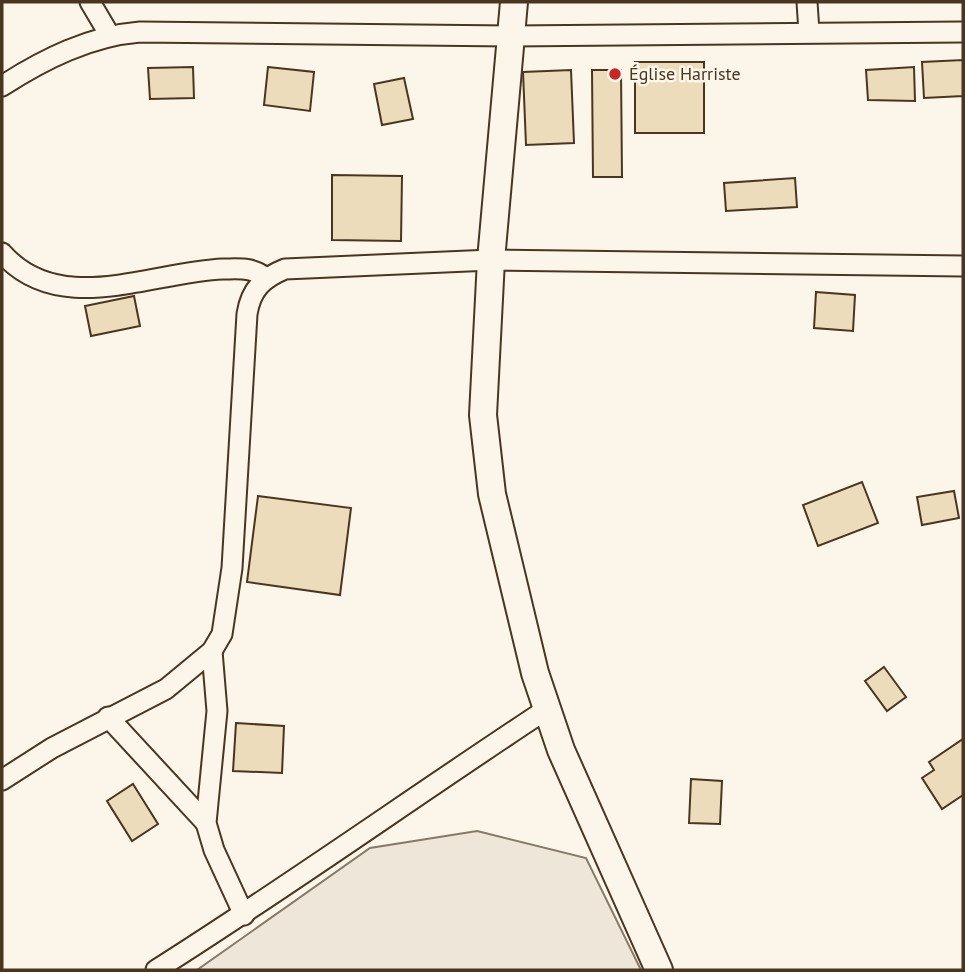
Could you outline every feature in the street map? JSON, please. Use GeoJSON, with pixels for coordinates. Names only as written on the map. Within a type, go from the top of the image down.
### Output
{"type":"FeatureCollection","features":[{"type":"Feature","properties":{"kind":"street"},"geometry":{"type":"LineString","coordinates":[[90,2],[109,34]]}},
{"type":"Feature","properties":{"kind":"street"},"geometry":{"type":"LineString","coordinates":[[514,2],[491,260],[483,415],[492,494],[535,673],[561,750],[659,970]]}},
{"type":"Feature","properties":{"kind":"street"},"geometry":{"type":"LineString","coordinates":[[807,2],[808,32]]}},
{"type":"Feature","properties":{"kind":"street"},"geometry":{"type":"LineString","coordinates":[[2,86],[29,69],[109,34],[511,36],[963,32]]}},
{"type":"Feature","properties":{"kind":"street"},"geometry":{"type":"LineString","coordinates":[[2,253],[32,279],[57,287],[86,289],[211,270],[249,269],[265,277]]}},
{"type":"Feature","properties":{"kind":"street"},"geometry":{"type":"LineString","coordinates":[[2,780],[108,718],[166,689],[212,650],[222,634],[233,568],[247,314],[249,302],[265,277],[285,269],[491,260],[963,265]]}},
{"type":"Feature","properties":{"kind":"street"},"geometry":{"type":"LineString","coordinates":[[212,650],[217,711],[206,823],[214,850],[244,915]]}},
{"type":"Feature","properties":{"kind":"street"},"geometry":{"type":"LineString","coordinates":[[156,970],[244,915],[371,825],[547,709]]}},
{"type":"Feature","properties":{"kind":"street"},"geometry":{"type":"LineString","coordinates":[[108,718],[206,823]]}},
{"type":"Feature","properties":{"kind":"shaded area"},"geometry":{"type":"Polygon","coordinates":[[[477,831],[586,858],[641,970],[197,970],[370,848],[477,831]]]}},
{"type":"Feature","properties":{"kind":"building"},"geometry":{"type":"Polygon","coordinates":[[[963,60],[963,96],[924,98],[922,62],[963,60]]]}},
{"type":"Feature","properties":{"kind":"building"},"geometry":{"type":"Polygon","coordinates":[[[635,62],[704,62],[704,133],[635,133],[635,62]]]}},
{"type":"Feature","properties":{"kind":"building"},"geometry":{"type":"Polygon","coordinates":[[[193,67],[194,98],[150,99],[148,68],[193,67]]]}},
{"type":"Feature","properties":{"kind":"building"},"geometry":{"type":"Polygon","coordinates":[[[268,67],[314,72],[310,111],[264,105],[268,67]]]}},
{"type":"Feature","properties":{"kind":"building"},"geometry":{"type":"Polygon","coordinates":[[[914,67],[915,101],[868,100],[866,70],[914,67]]]}},
{"type":"Feature","properties":{"kind":"building"},"geometry":{"type":"Polygon","coordinates":[[[571,70],[574,143],[526,145],[523,72],[571,70]]]}},
{"type":"Feature","properties":{"kind":"building"},"geometry":{"type":"Polygon","coordinates":[[[592,70],[621,70],[622,177],[593,177],[592,70]]]}},
{"type":"Feature","properties":{"kind":"building"},"geometry":{"type":"Polygon","coordinates":[[[404,78],[413,119],[382,125],[374,84],[404,78]]]}},
{"type":"Feature","properties":{"kind":"building"},"geometry":{"type":"Polygon","coordinates":[[[332,175],[402,176],[401,241],[332,240],[332,175]]]}},
{"type":"Feature","properties":{"kind":"building"},"geometry":{"type":"Polygon","coordinates":[[[795,178],[797,207],[726,211],[724,183],[795,178]]]}},
{"type":"Feature","properties":{"kind":"building"},"geometry":{"type":"Polygon","coordinates":[[[816,292],[855,295],[853,331],[814,328],[816,292]]]}},
{"type":"Feature","properties":{"kind":"building"},"geometry":{"type":"Polygon","coordinates":[[[134,296],[140,326],[91,336],[85,306],[134,296]]]}},
{"type":"Feature","properties":{"kind":"building"},"geometry":{"type":"Polygon","coordinates":[[[862,482],[878,523],[818,546],[803,505],[862,482]]]}},
{"type":"Feature","properties":{"kind":"building"},"geometry":{"type":"Polygon","coordinates":[[[954,491],[959,518],[922,525],[917,497],[954,491]]]}},
{"type":"Feature","properties":{"kind":"building"},"geometry":{"type":"Polygon","coordinates":[[[258,496],[351,508],[340,595],[247,582],[258,496]]]}},
{"type":"Feature","properties":{"kind":"building"},"geometry":{"type":"Polygon","coordinates":[[[884,667],[906,697],[887,711],[865,681],[884,667]]]}},
{"type":"Feature","properties":{"kind":"building"},"geometry":{"type":"Polygon","coordinates":[[[236,723],[284,726],[282,773],[233,771],[236,723]]]}},
{"type":"Feature","properties":{"kind":"building"},"geometry":{"type":"Polygon","coordinates":[[[963,739],[963,795],[942,809],[922,778],[934,770],[929,762],[963,739]]]}},
{"type":"Feature","properties":{"kind":"building"},"geometry":{"type":"Polygon","coordinates":[[[691,779],[722,781],[720,824],[689,823],[691,779]]]}},
{"type":"Feature","properties":{"kind":"building"},"geometry":{"type":"Polygon","coordinates":[[[133,784],[158,824],[132,841],[107,801],[133,784]]]}},
{"type":"Feature","properties":{"kind":"place","name":"Église Harriste"},"geometry":{"type":"Point","coordinates":[615,74]}}]}
